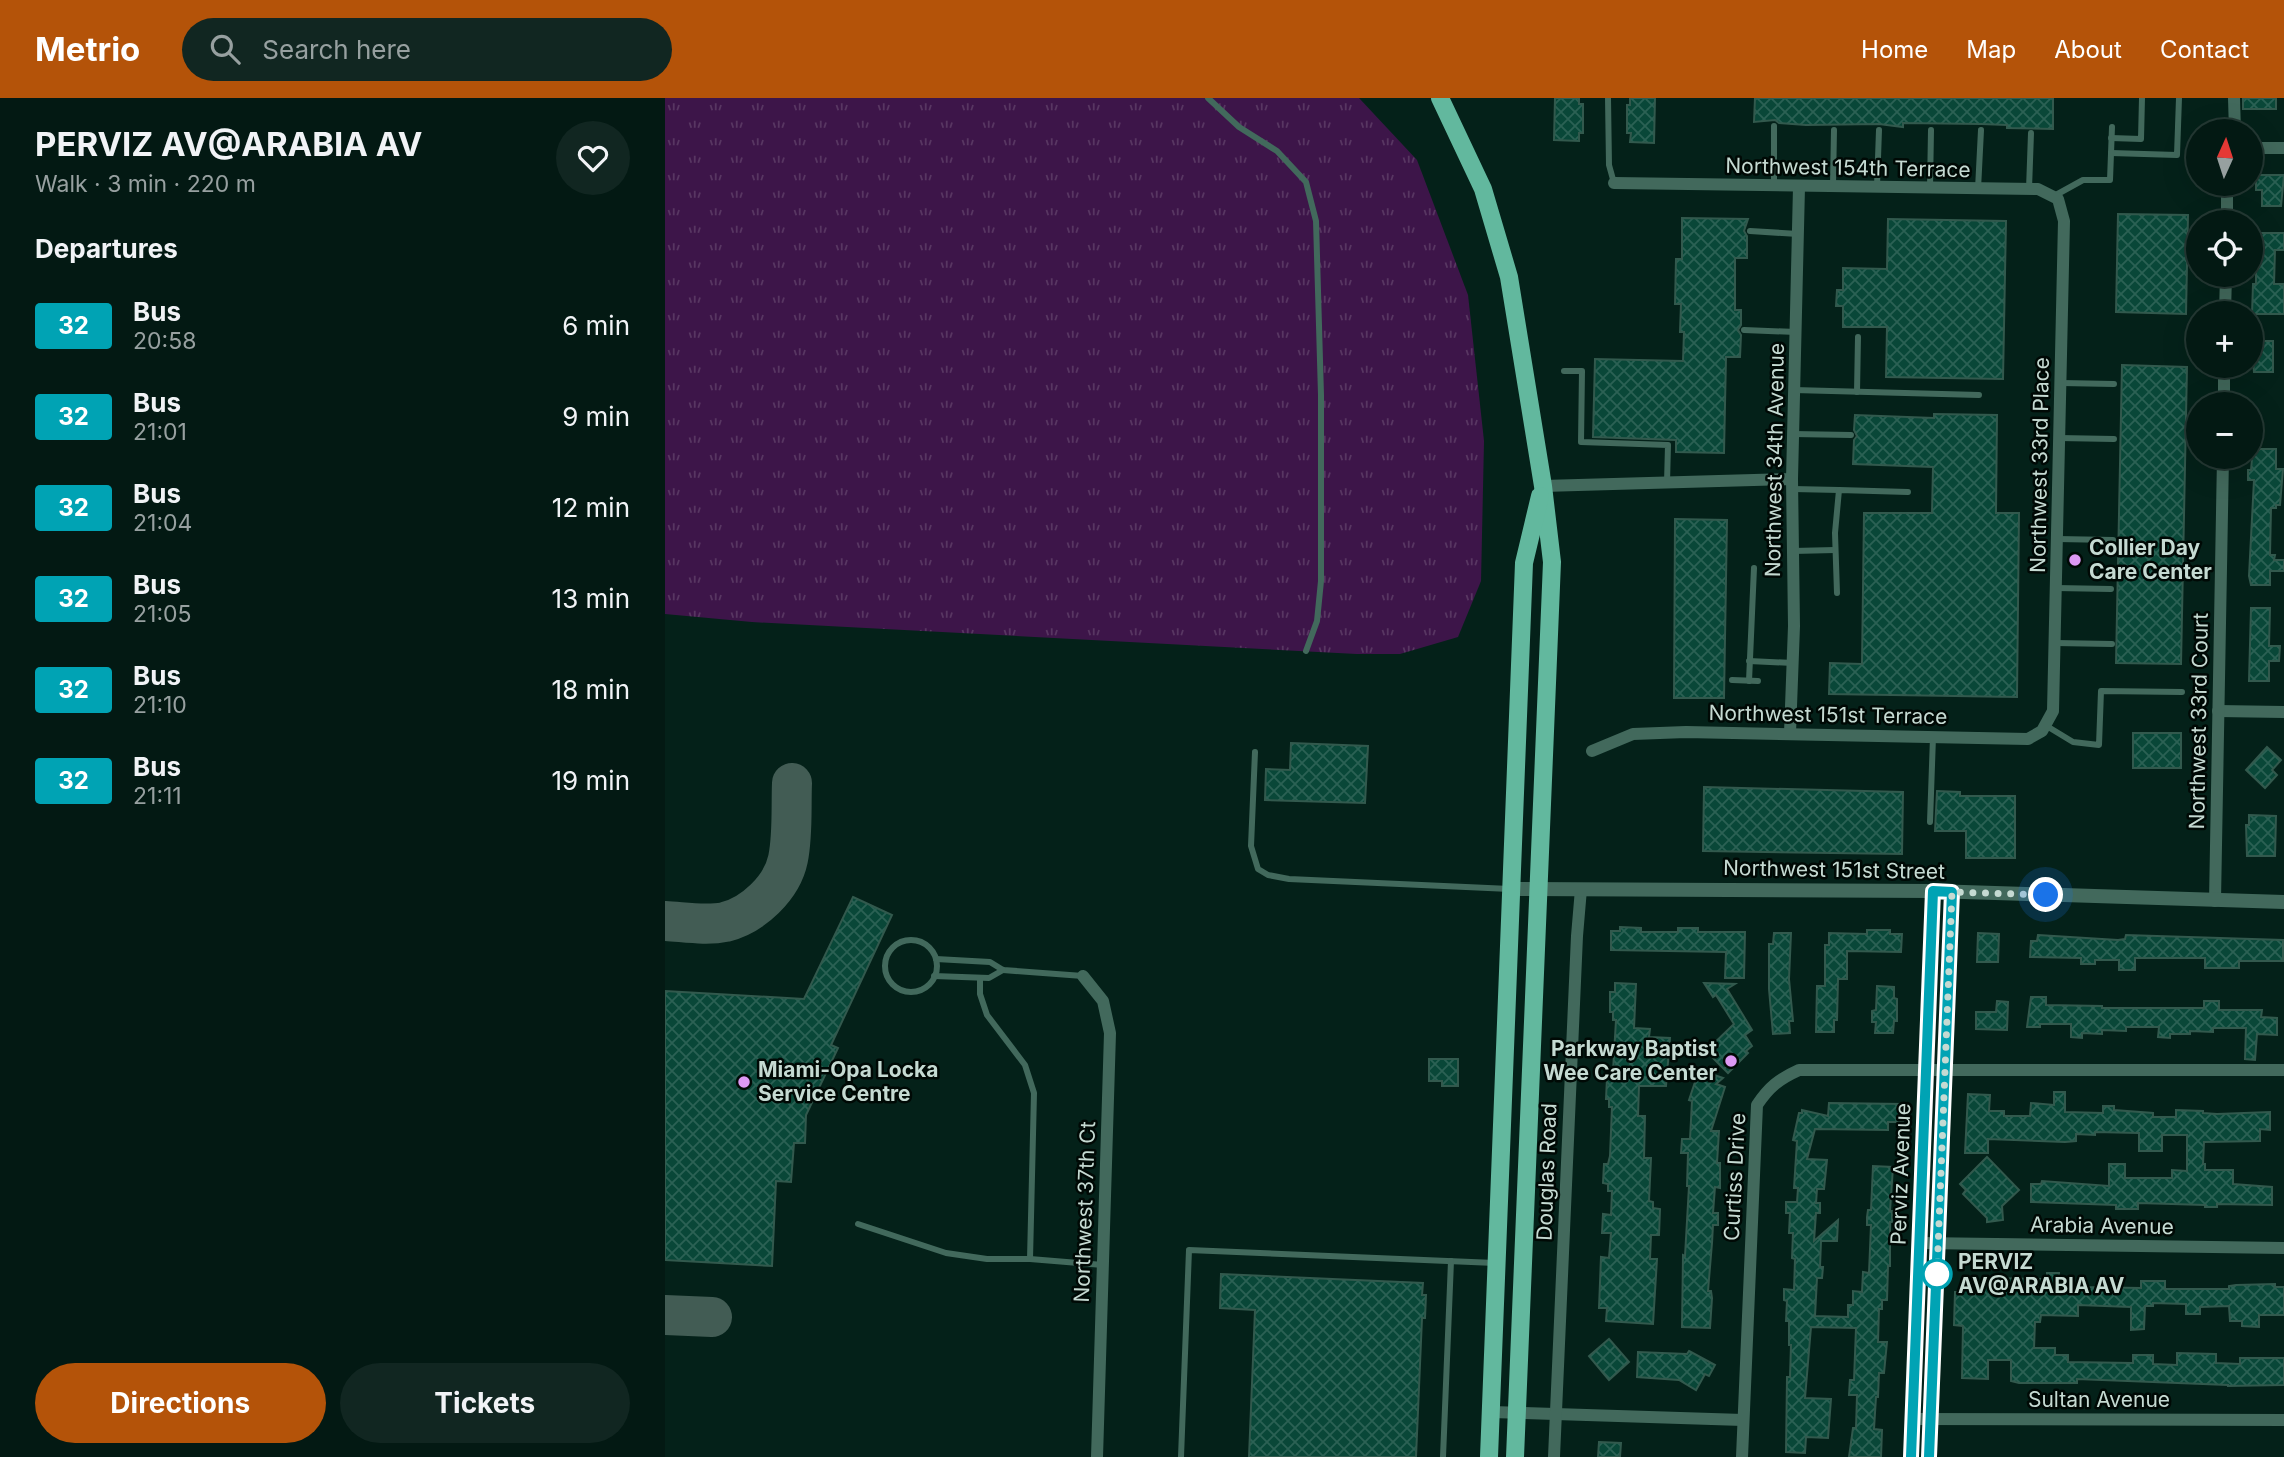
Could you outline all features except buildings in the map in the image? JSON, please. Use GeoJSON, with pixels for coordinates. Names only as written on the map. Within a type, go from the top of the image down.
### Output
{"type":"FeatureCollection","features":[{"type":"Feature","properties":{"kind":"main road"},"geometry":{"type":"LineString","coordinates":[[1440,98],[1483,189],[1509,276],[1543,486],[1552,562],[1515,1457]]}},
{"type":"Feature","properties":{"kind":"main road"},"geometry":{"type":"LineString","coordinates":[[1489,1457],[1524,563],[1543,486]]}},
{"type":"Feature","properties":{"kind":"street"},"geometry":{"type":"LineString","coordinates":[[2234,98],[2235,119]]}},
{"type":"Feature","properties":{"kind":"street"},"geometry":{"type":"LineString","coordinates":[[2263,148],[2284,148]]}},
{"type":"Feature","properties":{"kind":"street","name":"Northwest 154th Terrace"},"geometry":{"type":"LineString","coordinates":[[1613,183],[2038,189],[2052,197]]}},
{"type":"Feature","properties":{"kind":"street","name":"Northwest 34th Avenue"},"geometry":{"type":"LineString","coordinates":[[1790,733],[1793,663],[1792,484],[1799,187]]}},
{"type":"Feature","properties":{"kind":"street","name":"Northwest 33rd Place"},"geometry":{"type":"LineString","coordinates":[[2045,725],[2053,711],[2064,221],[2058,200],[2052,197]]}},
{"type":"Feature","properties":{"kind":"street","name":"Northwest 33rd Court"},"geometry":{"type":"LineString","coordinates":[[2215,901],[2223,469]]}},
{"type":"Feature","properties":{"kind":"street"},"geometry":{"type":"LineString","coordinates":[[1543,486],[1792,484]]}},
{"type":"Feature","properties":{"kind":"street"},"geometry":{"type":"LineString","coordinates":[[2218,711],[2284,712]]}},
{"type":"Feature","properties":{"kind":"street","name":"Northwest 151st Terrace"},"geometry":{"type":"LineString","coordinates":[[1592,751],[1633,734],[1790,733],[2028,739],[2042,732],[2045,725]]}},
{"type":"Feature","properties":{"kind":"street","name":"Northwest 151st Street"},"geometry":{"type":"LineString","coordinates":[[1510,889],[1933,891],[2284,902]]}},
{"type":"Feature","properties":{"kind":"street","name":"Douglas Road"},"geometry":{"type":"LineString","coordinates":[[1554,1457],[1576,949],[1581,889]]}},
{"type":"Feature","properties":{"kind":"street","name":"Perviz Avenue"},"geometry":{"type":"LineString","coordinates":[[1911,1457],[1933,891]]}},
{"type":"Feature","properties":{"kind":"street","name":"Perviz Avenue"},"geometry":{"type":"LineString","coordinates":[[1929,1457],[1952,892]]}},
{"type":"Feature","properties":{"kind":"street","name":"Northwest 37th Ct"},"geometry":{"type":"LineString","coordinates":[[1083,976],[1103,1001],[1110,1033],[1097,1457]]}},
{"type":"Feature","properties":{"kind":"street","name":"Curtiss Drive"},"geometry":{"type":"LineString","coordinates":[[1742,1457],[1757,1105],[1777,1080],[1798,1070],[2284,1070]]}},
{"type":"Feature","properties":{"kind":"street","name":"Arabia Avenue"},"geometry":{"type":"LineString","coordinates":[[1920,1243],[2284,1248]]}},
{"type":"Feature","properties":{"kind":"street"},"geometry":{"type":"LineString","coordinates":[[1491,1412],[1743,1420]]}},
{"type":"Feature","properties":{"kind":"street","name":"Sultan Avenue"},"geometry":{"type":"LineString","coordinates":[[1913,1419],[2284,1420]]}},
{"type":"Feature","properties":{"kind":"lane"},"geometry":{"type":"LineString","coordinates":[[1209,98],[1239,127],[1277,151],[1306,182],[1317,221],[1321,581],[1317,621],[1306,651]]}},
{"type":"Feature","properties":{"kind":"lane"},"geometry":{"type":"LineString","coordinates":[[1608,98],[1609,165],[1613,183]]}},
{"type":"Feature","properties":{"kind":"lane"},"geometry":{"type":"LineString","coordinates":[[2111,138],[2141,139],[2142,98]]}},
{"type":"Feature","properties":{"kind":"lane"},"geometry":{"type":"LineString","coordinates":[[2111,153],[2177,155],[2179,98]]}},
{"type":"Feature","properties":{"kind":"lane"},"geometry":{"type":"LineString","coordinates":[[1774,126],[1774,187]]}},
{"type":"Feature","properties":{"kind":"lane"},"geometry":{"type":"LineString","coordinates":[[2052,197],[2083,180],[2110,180],[2112,127]]}},
{"type":"Feature","properties":{"kind":"lane"},"geometry":{"type":"LineString","coordinates":[[1833,187],[1834,130]]}},
{"type":"Feature","properties":{"kind":"lane"},"geometry":{"type":"LineString","coordinates":[[1877,188],[1879,130]]}},
{"type":"Feature","properties":{"kind":"lane"},"geometry":{"type":"LineString","coordinates":[[1930,188],[1931,130]]}},
{"type":"Feature","properties":{"kind":"lane"},"geometry":{"type":"LineString","coordinates":[[1978,189],[1981,130]]}},
{"type":"Feature","properties":{"kind":"lane"},"geometry":{"type":"LineString","coordinates":[[2029,189],[2031,133]]}},
{"type":"Feature","properties":{"kind":"lane"},"geometry":{"type":"LineString","coordinates":[[1750,231],[1798,234]]}},
{"type":"Feature","properties":{"kind":"lane"},"geometry":{"type":"LineString","coordinates":[[1744,330],[1796,332]]}},
{"type":"Feature","properties":{"kind":"lane"},"geometry":{"type":"LineString","coordinates":[[1857,392],[1858,337]]}},
{"type":"Feature","properties":{"kind":"lane"},"geometry":{"type":"LineString","coordinates":[[1565,371],[1582,371],[1581,442],[1668,445],[1667,483]]}},
{"type":"Feature","properties":{"kind":"lane"},"geometry":{"type":"LineString","coordinates":[[2060,383],[2114,384]]}},
{"type":"Feature","properties":{"kind":"lane"},"geometry":{"type":"LineString","coordinates":[[1794,390],[1979,395]]}},
{"type":"Feature","properties":{"kind":"lane"},"geometry":{"type":"LineString","coordinates":[[1793,434],[1851,435]]}},
{"type":"Feature","properties":{"kind":"lane"},"geometry":{"type":"LineString","coordinates":[[2059,438],[2114,439]]}},
{"type":"Feature","properties":{"kind":"lane"},"geometry":{"type":"LineString","coordinates":[[1792,484],[1839,490],[1908,492]]}},
{"type":"Feature","properties":{"kind":"lane"},"geometry":{"type":"LineString","coordinates":[[1837,593],[1835,550],[1839,490]]}},
{"type":"Feature","properties":{"kind":"lane"},"geometry":{"type":"LineString","coordinates":[[2057,539],[2113,540]]}},
{"type":"Feature","properties":{"kind":"lane"},"geometry":{"type":"LineString","coordinates":[[1793,551],[1835,550]]}},
{"type":"Feature","properties":{"kind":"lane"},"geometry":{"type":"LineString","coordinates":[[1749,681],[1754,568]]}},
{"type":"Feature","properties":{"kind":"lane"},"geometry":{"type":"LineString","coordinates":[[2056,588],[2111,589]]}},
{"type":"Feature","properties":{"kind":"lane"},"geometry":{"type":"LineString","coordinates":[[2055,643],[2112,644]]}},
{"type":"Feature","properties":{"kind":"lane"},"geometry":{"type":"LineString","coordinates":[[1749,661],[1793,663]]}},
{"type":"Feature","properties":{"kind":"lane"},"geometry":{"type":"LineString","coordinates":[[1732,680],[1758,681]]}},
{"type":"Feature","properties":{"kind":"lane"},"geometry":{"type":"LineString","coordinates":[[2045,725],[2074,742],[2099,746],[2101,691],[2182,692]]}},
{"type":"Feature","properties":{"kind":"lane"},"geometry":{"type":"LineString","coordinates":[[1930,822],[1933,737]]}},
{"type":"Feature","properties":{"kind":"lane"},"geometry":{"type":"LineString","coordinates":[[1255,752],[1251,846],[1258,869],[1268,875],[1289,879],[1510,889]]}},
{"type":"Feature","properties":{"kind":"lane"},"geometry":{"type":"LineString","coordinates":[[901,941],[925,944],[936,958],[935,976],[923,988],[907,991],[891,982],[885,967],[889,952],[901,941]]}},
{"type":"Feature","properties":{"kind":"lane"},"geometry":{"type":"LineString","coordinates":[[936,958],[990,962],[1003,970],[1083,976]]}},
{"type":"Feature","properties":{"kind":"lane"},"geometry":{"type":"LineString","coordinates":[[935,976],[989,978],[1003,970]]}},
{"type":"Feature","properties":{"kind":"lane"},"geometry":{"type":"LineString","coordinates":[[980,978],[980,994],[987,1015],[1025,1065],[1034,1093],[1030,1259]]}},
{"type":"Feature","properties":{"kind":"lane"},"geometry":{"type":"LineString","coordinates":[[858,1224],[936,1251],[987,1259],[1030,1259],[1103,1265]]}},
{"type":"Feature","properties":{"kind":"lane"},"geometry":{"type":"LineString","coordinates":[[1181,1457],[1189,1251],[1496,1263]]}},
{"type":"Feature","properties":{"kind":"lane"},"geometry":{"type":"LineString","coordinates":[[1443,1457],[1451,1261]]}},
{"type":"Feature","properties":{"kind":"green space"},"geometry":{"type":"Polygon","coordinates":[[[665,98],[1359,98],[1417,160],[1468,295],[1484,441],[1481,581],[1458,637],[1400,654],[1357,654],[752,622],[665,614],[665,98]]]}},
{"type":"Feature","properties":{"kind":"taxiway"},"geometry":{"type":"LineString","coordinates":[[665,921],[703,924],[725,922],[746,913],[765,899],[780,880],[788,859],[792,783]]}},
{"type":"Feature","properties":{"kind":"taxiway"},"geometry":{"type":"LineString","coordinates":[[665,1315],[712,1317]]}},
{"type":"Feature","properties":{"kind":"bus line","name":"32"},"geometry":{"type":"LineString","coordinates":[[1911,1457],[1933,891],[1952,892],[1929,1457]]}},
{"type":"Feature","properties":{"kind":"place","name":"Collier Day Care Center"},"geometry":{"type":"Point","coordinates":[2075,560]}},
{"type":"Feature","properties":{"kind":"place","name":"Parkway Baptist Wee Care Center"},"geometry":{"type":"Point","coordinates":[1731,1061]}},
{"type":"Feature","properties":{"kind":"place","name":"Miami-Opa Locka Service Centre"},"geometry":{"type":"Point","coordinates":[744,1082]}},
{"type":"Feature","properties":{"kind":"place","name":"PERVIZ AV@ARABIA AV"},"geometry":{"type":"Point","coordinates":[1937,1274]}},
{"type":"Feature","properties":{"kind":"route"},"geometry":{"type":"LineString","coordinates":[[1937,1274],[1952,892],[2046,895]]}}]}
